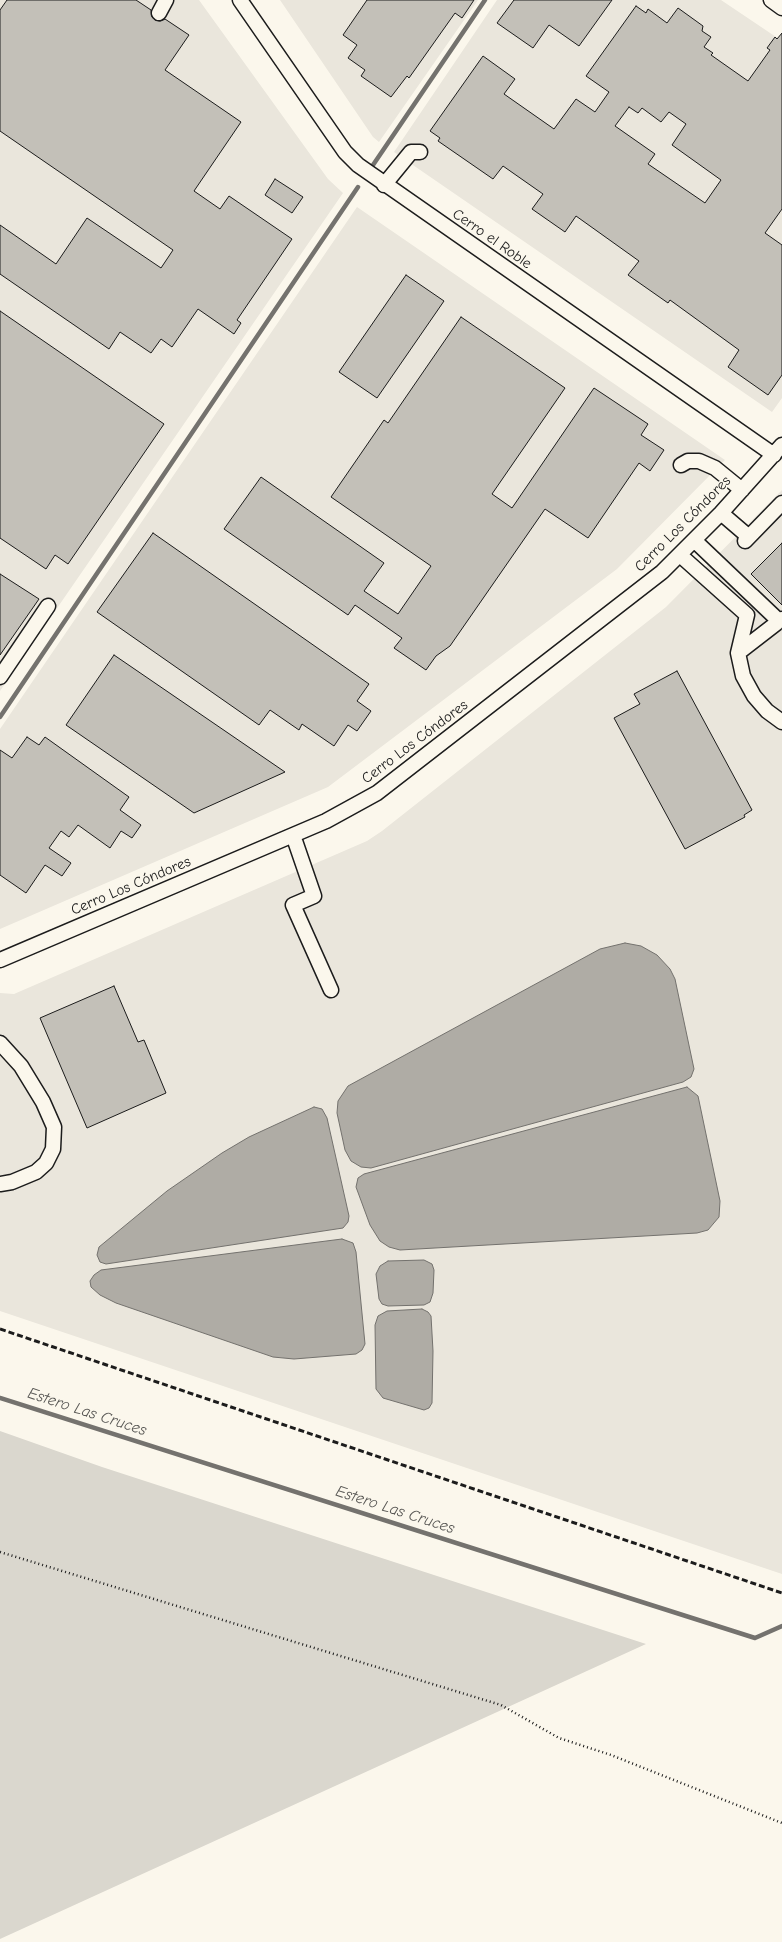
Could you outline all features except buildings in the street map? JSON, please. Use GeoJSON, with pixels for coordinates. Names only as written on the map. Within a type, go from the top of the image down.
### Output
{"type":"FeatureCollection","features":[{"type":"Feature","properties":{"kind":"street","name":"Cerro el Roble"},"geometry":{"type":"LineString","coordinates":[[240,0],[345,152],[358,165],[384,185],[778,450]]}},
{"type":"Feature","properties":{"kind":"street"},"geometry":{"type":"LineString","coordinates":[[770,0],[782,8]]}},
{"type":"Feature","properties":{"kind":"street"},"geometry":{"type":"LineString","coordinates":[[384,185],[411,152],[420,152]]}},
{"type":"Feature","properties":{"kind":"street","name":"Cerro Los Cóndores"},"geometry":{"type":"LineString","coordinates":[[0,960],[294,835],[349,810],[377,793],[645,586],[680,555],[721,513],[778,450]]}},
{"type":"Feature","properties":{"kind":"street"},"geometry":{"type":"LineString","coordinates":[[681,465],[688,461],[699,461],[715,468],[742,490]]}},
{"type":"Feature","properties":{"kind":"street"},"geometry":{"type":"LineString","coordinates":[[721,513],[747,539],[782,503]]}},
{"type":"Feature","properties":{"kind":"street"},"geometry":{"type":"LineString","coordinates":[[694,540],[780,620],[738,653]]}},
{"type":"Feature","properties":{"kind":"street"},"geometry":{"type":"LineString","coordinates":[[680,555],[748,615],[738,653],[743,676],[754,696],[767,711],[782,722]]}},
{"type":"Feature","properties":{"kind":"street"},"geometry":{"type":"LineString","coordinates":[[0,677],[48,606]]}},
{"type":"Feature","properties":{"kind":"street"},"geometry":{"type":"LineString","coordinates":[[294,835],[314,896],[293,905],[331,990]]}},
{"type":"Feature","properties":{"kind":"street"},"geometry":{"type":"LineString","coordinates":[[0,1043],[25,1072],[43,1102],[54,1127],[53,1149],[46,1163],[36,1172],[12,1182],[0,1184]]}},
{"type":"Feature","properties":{"kind":"path"},"geometry":{"type":"LineString","coordinates":[[0,1552],[501,1705],[559,1738],[611,1755],[782,1823]]}},
{"type":"Feature","properties":{"kind":"shaded area"},"geometry":{"type":"Polygon","coordinates":[[[0,0],[199,0],[328,179],[343,193],[0,691],[0,0]]]}},
{"type":"Feature","properties":{"kind":"shaded area"},"geometry":{"type":"Polygon","coordinates":[[[280,0],[478,0],[379,142],[373,137],[280,0]]]}},
{"type":"Feature","properties":{"kind":"shaded area"},"geometry":{"type":"Polygon","coordinates":[[[497,0],[721,0],[782,41],[782,398],[772,412],[394,152],[497,0]]]}},
{"type":"Feature","properties":{"kind":"shaded area"},"geometry":{"type":"Polygon","coordinates":[[[357,207],[725,460],[617,569],[328,787],[0,929],[0,729],[357,207]]]}},
{"type":"Feature","properties":{"kind":"shaded area"},"geometry":{"type":"Polygon","coordinates":[[[782,490],[782,1574],[0,1311],[0,993],[14,994],[367,841],[382,831],[666,607],[782,490]]]}},
{"type":"Feature","properties":{"kind":"shaded area"},"geometry":{"type":"Polygon","coordinates":[[[625,943],[641,946],[657,955],[670,969],[675,979],[694,1069],[691,1077],[683,1082],[371,1168],[361,1167],[351,1161],[345,1150],[337,1113],[338,1101],[348,1086],[600,949],[625,943]]]}},
{"type":"Feature","properties":{"kind":"shaded area"},"geometry":{"type":"Polygon","coordinates":[[[687,1087],[698,1096],[720,1201],[719,1217],[708,1230],[697,1233],[400,1250],[389,1247],[380,1241],[370,1225],[356,1187],[358,1178],[364,1174],[687,1087]]]}},
{"type":"Feature","properties":{"kind":"shaded area"},"geometry":{"type":"Polygon","coordinates":[[[314,1107],[322,1109],[327,1118],[349,1216],[348,1222],[343,1228],[106,1264],[100,1262],[97,1255],[99,1247],[167,1191],[222,1153],[249,1137],[314,1107]]]}},
{"type":"Feature","properties":{"kind":"shaded area"},"geometry":{"type":"Polygon","coordinates":[[[342,1239],[353,1243],[356,1252],[365,1344],[362,1350],[356,1354],[294,1359],[273,1357],[116,1303],[100,1295],[91,1287],[90,1281],[94,1275],[101,1270],[342,1239]]]}},
{"type":"Feature","properties":{"kind":"shaded area"},"geometry":{"type":"Polygon","coordinates":[[[424,1260],[432,1264],[434,1270],[433,1293],[430,1302],[424,1305],[388,1306],[382,1304],[379,1299],[376,1274],[380,1266],[388,1261],[424,1260]]]}},
{"type":"Feature","properties":{"kind":"shaded area"},"geometry":{"type":"Polygon","coordinates":[[[422,1309],[428,1312],[431,1316],[433,1351],[432,1403],[429,1408],[424,1410],[383,1398],[376,1389],[375,1325],[378,1316],[387,1311],[422,1309]]]}},
{"type":"Feature","properties":{"kind":"shaded area"},"geometry":{"type":"Polygon","coordinates":[[[0,1431],[102,1467],[646,1644],[0,1939],[0,1431]]]}},
{"type":"Feature","properties":{"kind":"waterway"},"geometry":{"type":"LineString","coordinates":[[373,165],[485,0]]}},
{"type":"Feature","properties":{"kind":"waterway"},"geometry":{"type":"LineString","coordinates":[[0,717],[358,187]]}},
{"type":"Feature","properties":{"kind":"waterway","name":"Estero Las Cruces"},"geometry":{"type":"LineString","coordinates":[[0,1398],[755,1638],[782,1626]]}},
{"type":"Feature","properties":{"kind":"railway"},"geometry":{"type":"LineString","coordinates":[[0,1329],[782,1593]]}}]}
